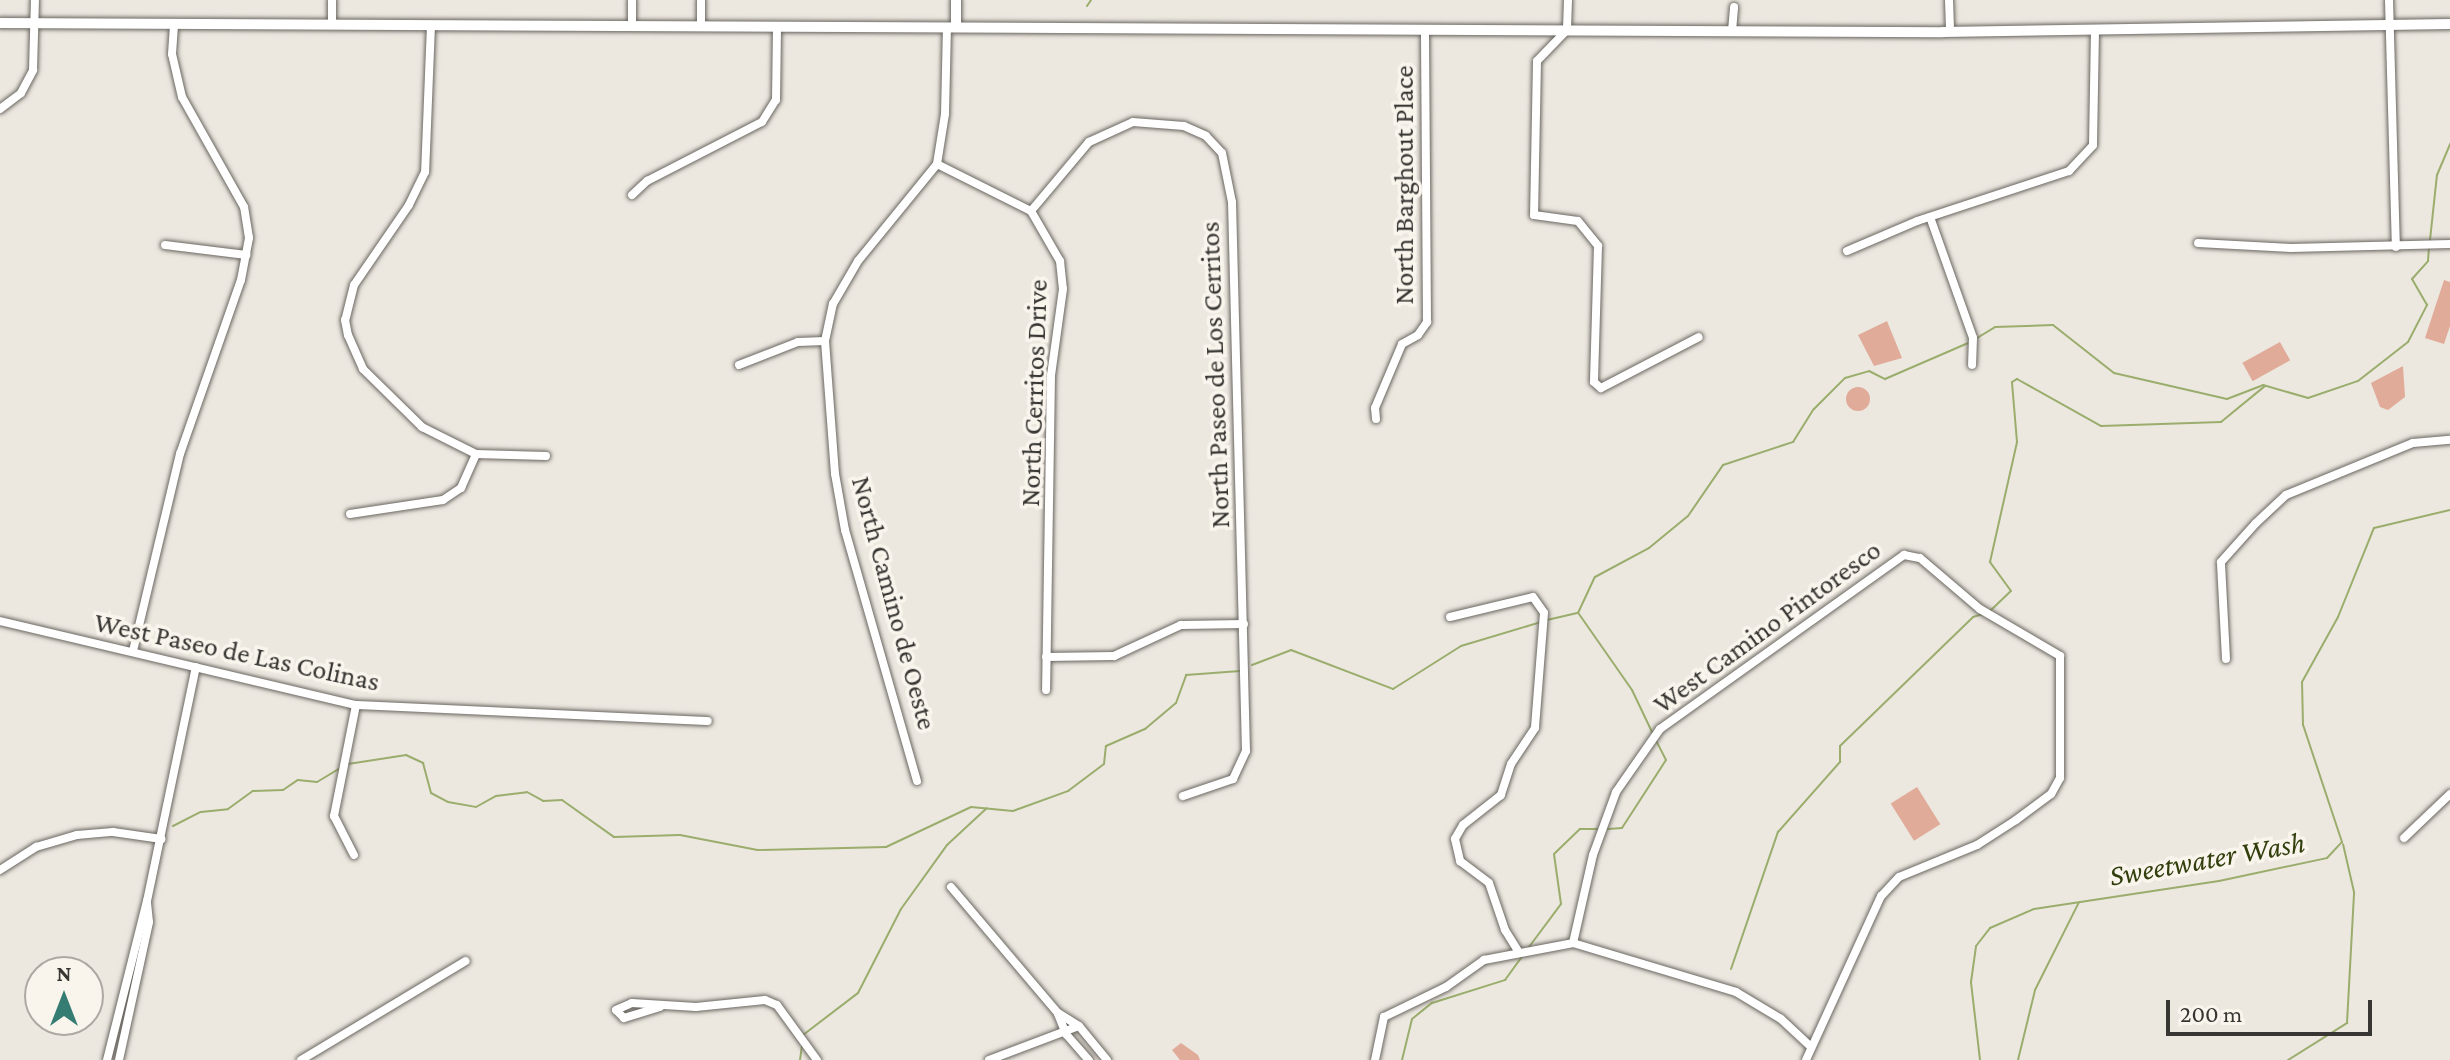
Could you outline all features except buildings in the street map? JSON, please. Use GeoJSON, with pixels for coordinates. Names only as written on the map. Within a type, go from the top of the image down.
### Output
{"type":"FeatureCollection","features":[{"type":"Feature","properties":{"kind":"street"},"geometry":{"type":"LineString","coordinates":[[0,109],[28,85],[35,0]]}},
{"type":"Feature","properties":{"kind":"street"},"geometry":{"type":"LineString","coordinates":[[332,0],[332,24]]}},
{"type":"Feature","properties":{"kind":"street"},"geometry":{"type":"LineString","coordinates":[[632,0],[632,26]]}},
{"type":"Feature","properties":{"kind":"street"},"geometry":{"type":"LineString","coordinates":[[701,0],[701,26]]}},
{"type":"Feature","properties":{"kind":"street"},"geometry":{"type":"LineString","coordinates":[[956,0],[937,164],[1031,211]]}},
{"type":"Feature","properties":{"kind":"street"},"geometry":{"type":"LineString","coordinates":[[1568,0],[1567,30],[1537,61],[1534,215],[1578,221],[1598,246],[1594,382],[1601,388],[1699,337]]}},
{"type":"Feature","properties":{"kind":"street"},"geometry":{"type":"LineString","coordinates":[[1949,0],[1950,32]]}},
{"type":"Feature","properties":{"kind":"street"},"geometry":{"type":"LineString","coordinates":[[2389,0],[2396,247]]}},
{"type":"Feature","properties":{"kind":"street"},"geometry":{"type":"LineString","coordinates":[[1732,31],[1734,7]]}},
{"type":"Feature","properties":{"kind":"street"},"geometry":{"type":"LineString","coordinates":[[0,23],[1950,32],[2450,24]]}},
{"type":"Feature","properties":{"kind":"street"},"geometry":{"type":"LineString","coordinates":[[133,651],[180,454],[246,255],[244,207],[182,97],[174,74],[174,23]]}},
{"type":"Feature","properties":{"kind":"street"},"geometry":{"type":"LineString","coordinates":[[431,25],[425,172],[409,205],[354,285],[345,320],[363,369],[422,427],[476,454],[546,456]]}},
{"type":"Feature","properties":{"kind":"street"},"geometry":{"type":"LineString","coordinates":[[632,195],[647,181],[762,122],[776,100],[777,26]]}},
{"type":"Feature","properties":{"kind":"street","name":"North Barghout Place"},"geometry":{"type":"LineString","coordinates":[[1376,419],[1375,408],[1402,344],[1418,335],[1427,322],[1425,29]]}},
{"type":"Feature","properties":{"kind":"street"},"geometry":{"type":"LineString","coordinates":[[1847,251],[1930,217],[2059,177],[2081,159],[2094,134],[2095,30]]}},
{"type":"Feature","properties":{"kind":"street","name":"North Paseo de Los Cerritos"},"geometry":{"type":"LineString","coordinates":[[1031,211],[1089,142],[1133,122],[1184,126],[1206,136],[1222,153],[1232,202],[1246,751],[1233,779],[1183,796]]}},
{"type":"Feature","properties":{"kind":"street","name":"North Camino de Oeste"},"geometry":{"type":"LineString","coordinates":[[917,781],[845,530],[835,474],[825,341],[833,304],[858,261],[937,164]]}},
{"type":"Feature","properties":{"kind":"street","name":"North Cerritos Drive"},"geometry":{"type":"LineString","coordinates":[[1031,211],[1054,246],[1063,289],[1051,376],[1046,690]]}},
{"type":"Feature","properties":{"kind":"street"},"geometry":{"type":"LineString","coordinates":[[1930,217],[1973,338],[1972,365]]}},
{"type":"Feature","properties":{"kind":"street"},"geometry":{"type":"LineString","coordinates":[[2198,243],[2396,247],[2450,244]]}},
{"type":"Feature","properties":{"kind":"street"},"geometry":{"type":"LineString","coordinates":[[165,245],[246,255]]}},
{"type":"Feature","properties":{"kind":"street"},"geometry":{"type":"LineString","coordinates":[[739,365],[798,342],[825,341]]}},
{"type":"Feature","properties":{"kind":"street"},"geometry":{"type":"LineString","coordinates":[[2226,659],[2221,562],[2286,495],[2413,443],[2450,440]]}},
{"type":"Feature","properties":{"kind":"street"},"geometry":{"type":"LineString","coordinates":[[350,514],[443,500],[461,488],[476,454]]}},
{"type":"Feature","properties":{"kind":"street","name":"West Camino Pintoresco"},"geometry":{"type":"LineString","coordinates":[[1573,943],[1593,855],[1616,792],[1660,729],[1904,555],[1928,563],[1980,609],[2060,656],[2062,767],[2051,794],[1977,845],[1899,877],[1881,896],[1811,1047]]}},
{"type":"Feature","properties":{"kind":"street"},"geometry":{"type":"LineString","coordinates":[[1450,617],[1533,597],[1544,613],[1535,728],[1511,764],[1501,795],[1463,825],[1455,839],[1460,861],[1489,883],[1505,930],[1519,952]]}},
{"type":"Feature","properties":{"kind":"street","name":"West Paseo de Las Colinas"},"geometry":{"type":"LineString","coordinates":[[0,621],[356,705],[708,721]]}},
{"type":"Feature","properties":{"kind":"street"},"geometry":{"type":"LineString","coordinates":[[1046,657],[1114,656],[1181,625],[1244,624]]}},
{"type":"Feature","properties":{"kind":"street"},"geometry":{"type":"LineString","coordinates":[[107,1060],[147,901],[196,667]]}},
{"type":"Feature","properties":{"kind":"street"},"geometry":{"type":"LineString","coordinates":[[354,855],[334,816],[356,705]]}},
{"type":"Feature","properties":{"kind":"street"},"geometry":{"type":"LineString","coordinates":[[2404,838],[2450,794]]}},
{"type":"Feature","properties":{"kind":"street"},"geometry":{"type":"LineString","coordinates":[[0,870],[36,847],[77,835],[113,832],[161,839]]}},
{"type":"Feature","properties":{"kind":"street"},"geometry":{"type":"LineString","coordinates":[[951,887],[1058,1013],[1079,1026],[1107,1060]]}},
{"type":"Feature","properties":{"kind":"street"},"geometry":{"type":"LineString","coordinates":[[119,1060],[146,934],[147,901]]}},
{"type":"Feature","properties":{"kind":"street"},"geometry":{"type":"LineString","coordinates":[[1375,1060],[1384,1017],[1446,987],[1484,960],[1573,943],[1736,992],[1781,1019],[1811,1047],[1806,1060]]}},
{"type":"Feature","properties":{"kind":"street"},"geometry":{"type":"LineString","coordinates":[[301,1060],[466,961]]}},
{"type":"Feature","properties":{"kind":"street"},"geometry":{"type":"LineString","coordinates":[[660,1007],[765,1000],[777,1005],[817,1060]]}},
{"type":"Feature","properties":{"kind":"street"},"geometry":{"type":"LineString","coordinates":[[1058,1013],[1066,1034],[1089,1060]]}},
{"type":"Feature","properties":{"kind":"street"},"geometry":{"type":"LineString","coordinates":[[989,1060],[1066,1034],[1079,1026]]}},
{"type":"Feature","properties":{"kind":"shaded area"},"geometry":{"type":"Polygon","coordinates":[[[2444,280],[2450,282],[2450,326],[2444,344],[2425,338],[2444,280]]]}},
{"type":"Feature","properties":{"kind":"shaded area"},"geometry":{"type":"Polygon","coordinates":[[[1887,321],[1902,358],[1874,366],[1858,335],[1887,321]]]}},
{"type":"Feature","properties":{"kind":"shaded area"},"geometry":{"type":"Polygon","coordinates":[[[2280,342],[2290,360],[2253,381],[2242,363],[2280,342]]]}},
{"type":"Feature","properties":{"kind":"shaded area"},"geometry":{"type":"Polygon","coordinates":[[[2403,366],[2405,397],[2388,410],[2380,407],[2371,383],[2403,366]]]}},
{"type":"Feature","properties":{"kind":"shaded area"},"geometry":{"type":"Polygon","coordinates":[[[1858,387],[1869,394],[1870,399],[1863,410],[1858,411],[1847,404],[1846,399],[1853,388],[1858,387]]]}},
{"type":"Feature","properties":{"kind":"shaded area"},"geometry":{"type":"Polygon","coordinates":[[[1917,787],[1940,824],[1914,841],[1891,803],[1917,787]]]}},
{"type":"Feature","properties":{"kind":"shaded area"},"geometry":{"type":"Polygon","coordinates":[[[1181,1043],[1200,1060],[1180,1060],[1172,1050],[1181,1043]]]}},
{"type":"Feature","properties":{"kind":"waterway"},"geometry":{"type":"LineString","coordinates":[[1087,6],[1091,0]]}},
{"type":"Feature","properties":{"kind":"waterway"},"geometry":{"type":"LineString","coordinates":[[2430,240],[2437,175],[2450,144]]}},
{"type":"Feature","properties":{"kind":"waterway"},"geometry":{"type":"LineString","coordinates":[[1977,338],[1995,327],[2053,325],[2114,373],[2227,399],[2263,385],[2308,398],[2358,381],[2408,342],[2427,305],[2412,279],[2428,261],[2429,246]]}},
{"type":"Feature","properties":{"kind":"waterway"},"geometry":{"type":"LineString","coordinates":[[1547,620],[1578,613],[1595,577],[1649,548],[1688,516],[1723,465],[1793,442],[1814,409],[1845,378],[1869,371],[1885,379],[1968,343]]}},
{"type":"Feature","properties":{"kind":"waterway"},"geometry":{"type":"LineString","coordinates":[[1989,612],[2011,591],[1990,562],[2017,442],[2012,382],[2017,379],[2101,426],[2221,422],[2265,386]]}},
{"type":"Feature","properties":{"kind":"waterway","name":"Sweetwater Wash"},"geometry":{"type":"LineString","coordinates":[[1980,1060],[1971,982],[1976,946],[1990,928],[2034,909],[2219,881],[2327,858],[2342,842],[2303,725],[2302,682],[2338,617],[2374,528],[2450,510]]}},
{"type":"Feature","properties":{"kind":"waterway"},"geometry":{"type":"LineString","coordinates":[[1579,614],[1632,690],[1653,734]]}},
{"type":"Feature","properties":{"kind":"waterway"},"geometry":{"type":"LineString","coordinates":[[1731,969],[1778,832],[1840,762],[1840,746],[1973,617],[1983,614]]}},
{"type":"Feature","properties":{"kind":"waterway"},"geometry":{"type":"LineString","coordinates":[[1252,665],[1291,650],[1393,689],[1461,646],[1541,622]]}},
{"type":"Feature","properties":{"kind":"waterway"},"geometry":{"type":"LineString","coordinates":[[348,764],[406,755],[423,763],[431,793],[448,802],[476,807],[496,796],[527,792],[543,801],[562,800],[614,837],[680,835],[758,850],[886,847],[971,807],[1013,811],[1068,791],[1104,764],[1106,746],[1145,729],[1176,703],[1186,675],[1240,671]]}},
{"type":"Feature","properties":{"kind":"waterway"},"geometry":{"type":"LineString","coordinates":[[1608,829],[1622,828],[1666,760],[1656,740]]}},
{"type":"Feature","properties":{"kind":"waterway"},"geometry":{"type":"LineString","coordinates":[[173,826],[201,812],[228,809],[253,791],[283,790],[298,780],[317,782],[342,767]]}},
{"type":"Feature","properties":{"kind":"waterway"},"geometry":{"type":"LineString","coordinates":[[803,1035],[858,993],[901,909],[947,845],[987,808]]}},
{"type":"Feature","properties":{"kind":"waterway"},"geometry":{"type":"LineString","coordinates":[[1529,947],[1561,904],[1554,854],[1580,829],[1597,829]]}},
{"type":"Feature","properties":{"kind":"waterway"},"geometry":{"type":"LineString","coordinates":[[2288,1060],[2347,1023],[2354,892],[2343,844]]}},
{"type":"Feature","properties":{"kind":"waterway"},"geometry":{"type":"LineString","coordinates":[[2018,1060],[2035,990],[2079,902]]}},
{"type":"Feature","properties":{"kind":"waterway"},"geometry":{"type":"LineString","coordinates":[[1402,1060],[1412,1019],[1432,1003],[1505,980],[1523,955]]}},
{"type":"Feature","properties":{"kind":"waterway"},"geometry":{"type":"LineString","coordinates":[[800,1060],[802,1045]]}}]}
